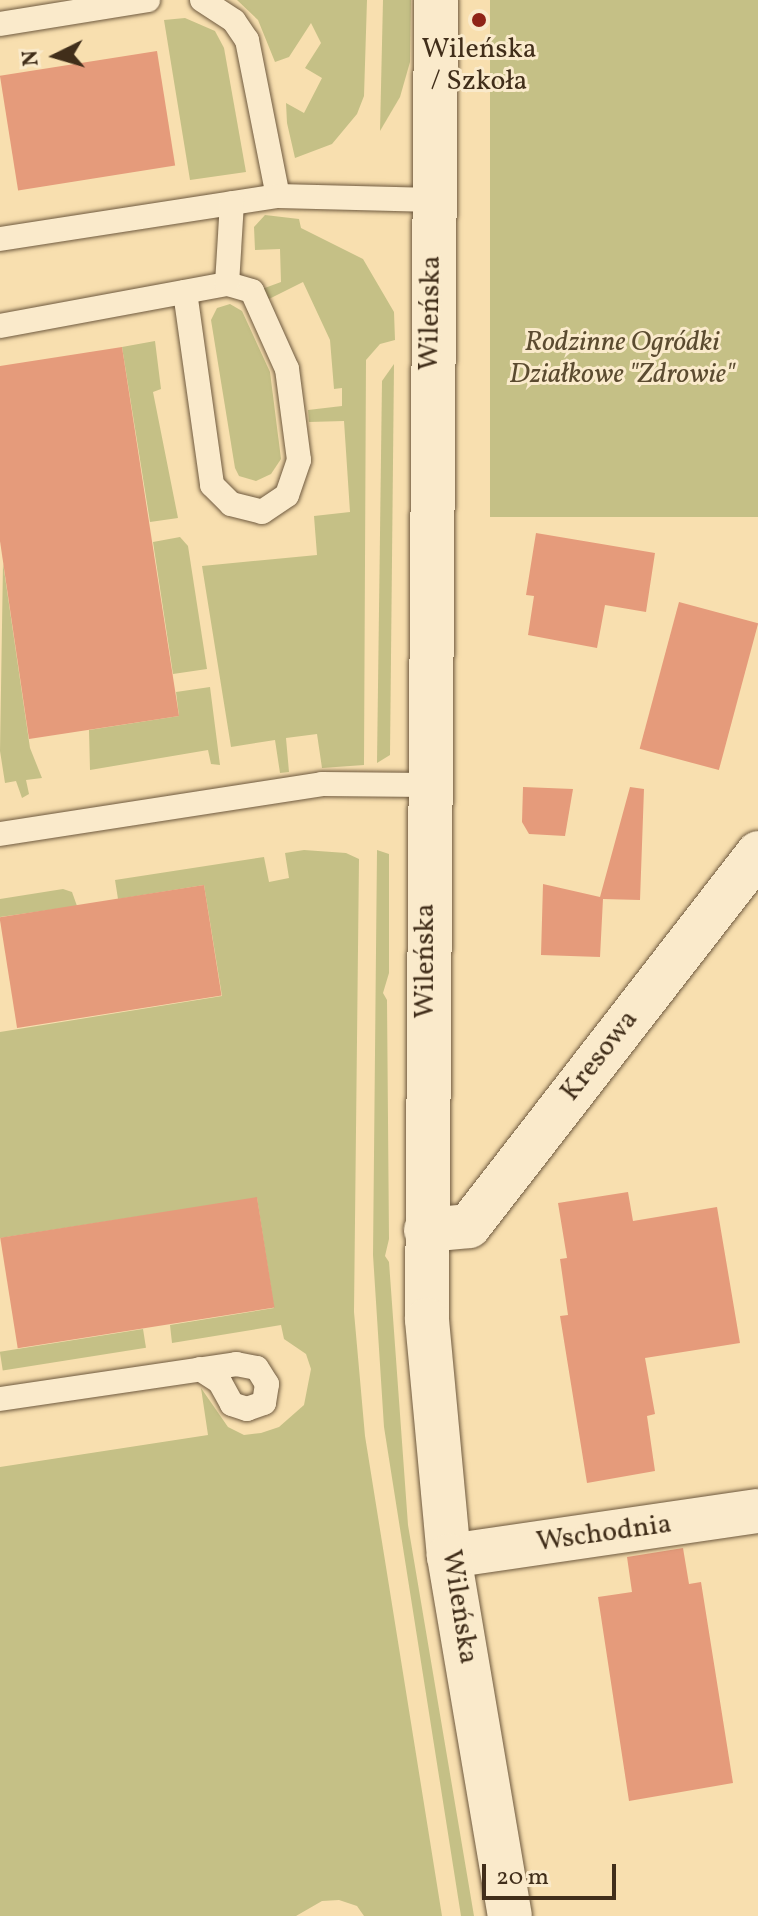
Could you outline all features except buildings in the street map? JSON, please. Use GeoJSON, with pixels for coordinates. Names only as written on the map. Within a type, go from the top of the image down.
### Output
{"type":"FeatureCollection","features":[{"type":"Feature","properties":{"kind":"street","name":"Wileńska"},"geometry":{"type":"LineString","coordinates":[[436,0],[427,785],[426,1230],[433,1416],[449,1556],[510,1916]]}},
{"type":"Feature","properties":{"kind":"street","name":"Kresowa"},"geometry":{"type":"LineString","coordinates":[[426,1230],[469,1226],[758,853]]}},
{"type":"Feature","properties":{"kind":"street","name":"Wschodnia"},"geometry":{"type":"LineString","coordinates":[[449,1556],[758,1511]]}},
{"type":"Feature","properties":{"kind":"lane"},"geometry":{"type":"LineString","coordinates":[[0,24],[148,0]]}},
{"type":"Feature","properties":{"kind":"lane"},"geometry":{"type":"LineString","coordinates":[[202,0],[234,21],[247,40],[278,196]]}},
{"type":"Feature","properties":{"kind":"lane"},"geometry":{"type":"LineString","coordinates":[[0,239],[278,196],[434,200]]}},
{"type":"Feature","properties":{"kind":"lane"},"geometry":{"type":"LineString","coordinates":[[227,284],[232,203]]}},
{"type":"Feature","properties":{"kind":"lane"},"geometry":{"type":"LineString","coordinates":[[0,326],[227,284],[252,291],[287,369],[299,460],[287,495],[262,512],[231,504],[212,485],[185,292]]}},
{"type":"Feature","properties":{"kind":"lane"},"geometry":{"type":"LineString","coordinates":[[0,834],[322,784],[427,785]]}},
{"type":"Feature","properties":{"kind":"lane"},"geometry":{"type":"LineString","coordinates":[[0,1399],[200,1369]]}},
{"type":"Feature","properties":{"kind":"green space"},"geometry":{"type":"Polygon","coordinates":[[[237,0],[367,0],[364,96],[357,114],[332,144],[295,158],[287,123],[286,103],[304,113],[322,78],[305,68],[321,43],[311,23],[289,57],[275,62],[258,20],[237,0]]]}},
{"type":"Feature","properties":{"kind":"green space"},"geometry":{"type":"Polygon","coordinates":[[[383,0],[411,0],[410,62],[400,97],[380,131],[383,0]]]}},
{"type":"Feature","properties":{"kind":"green space","name":"Rodzinne Ogródki Działkowe \"Zdrowie\""},"geometry":{"type":"Polygon","coordinates":[[[490,0],[758,0],[758,517],[490,517],[490,0]]]}},
{"type":"Feature","properties":{"kind":"green space"},"geometry":{"type":"Polygon","coordinates":[[[185,18],[215,31],[224,48],[246,172],[190,180],[164,20],[185,18]]]}},
{"type":"Feature","properties":{"kind":"green space"},"geometry":{"type":"Polygon","coordinates":[[[265,215],[299,219],[301,228],[363,259],[394,312],[395,340],[380,344],[366,360],[364,765],[322,768],[317,734],[286,738],[289,772],[280,773],[275,740],[231,747],[202,566],[317,555],[314,516],[350,512],[344,421],[309,422],[308,410],[342,406],[342,388],[334,389],[330,340],[303,282],[265,301],[262,289],[281,282],[280,249],[255,250],[254,227],[265,215]]]}},
{"type":"Feature","properties":{"kind":"green space"},"geometry":{"type":"Polygon","coordinates":[[[230,304],[242,311],[270,372],[281,459],[271,474],[256,481],[239,476],[235,468],[211,320],[217,308],[230,304]]]}},
{"type":"Feature","properties":{"kind":"green space"},"geometry":{"type":"Polygon","coordinates":[[[155,341],[161,389],[153,392],[178,518],[150,522],[122,347],[155,341]]]}},
{"type":"Feature","properties":{"kind":"green space"},"geometry":{"type":"Polygon","coordinates":[[[394,364],[390,755],[377,763],[382,381],[394,364]]]}},
{"type":"Feature","properties":{"kind":"green space"},"geometry":{"type":"Polygon","coordinates":[[[180,537],[188,546],[207,669],[173,674],[153,542],[180,537]]]}},
{"type":"Feature","properties":{"kind":"green space"},"geometry":{"type":"Polygon","coordinates":[[[3,563],[30,748],[42,778],[26,780],[29,794],[22,798],[16,781],[5,783],[0,751],[3,563]]]}},
{"type":"Feature","properties":{"kind":"green space"},"geometry":{"type":"Polygon","coordinates":[[[210,687],[220,765],[211,764],[208,750],[90,770],[89,730],[179,716],[176,692],[210,687]]]}},
{"type":"Feature","properties":{"kind":"green space"},"geometry":{"type":"Polygon","coordinates":[[[304,850],[346,853],[359,859],[354,1312],[365,1436],[442,1916],[364,1916],[357,1906],[339,1900],[322,1901],[296,1916],[0,1916],[0,1467],[208,1435],[201,1388],[228,1427],[244,1435],[261,1433],[279,1427],[304,1405],[311,1369],[306,1354],[284,1339],[281,1325],[172,1343],[170,1325],[274,1308],[257,1198],[0,1238],[0,1032],[222,996],[204,885],[118,899],[115,880],[264,857],[269,882],[289,878],[285,853],[304,850]]]}},
{"type":"Feature","properties":{"kind":"green space"},"geometry":{"type":"Polygon","coordinates":[[[377,850],[389,854],[389,973],[383,993],[387,1000],[389,1239],[385,1256],[389,1262],[408,1525],[474,1916],[461,1916],[384,1427],[373,1255],[377,850]]]}},
{"type":"Feature","properties":{"kind":"green space"},"geometry":{"type":"Polygon","coordinates":[[[63,889],[72,892],[77,906],[0,917],[0,899],[63,889]]]}},
{"type":"Feature","properties":{"kind":"green space"},"geometry":{"type":"Polygon","coordinates":[[[143,1329],[146,1348],[3,1370],[0,1352],[143,1329]]]}},
{"type":"Feature","properties":{"kind":"place","name":"Wileńska / Szkoła"},"geometry":{"type":"Point","coordinates":[479,20]}}]}
